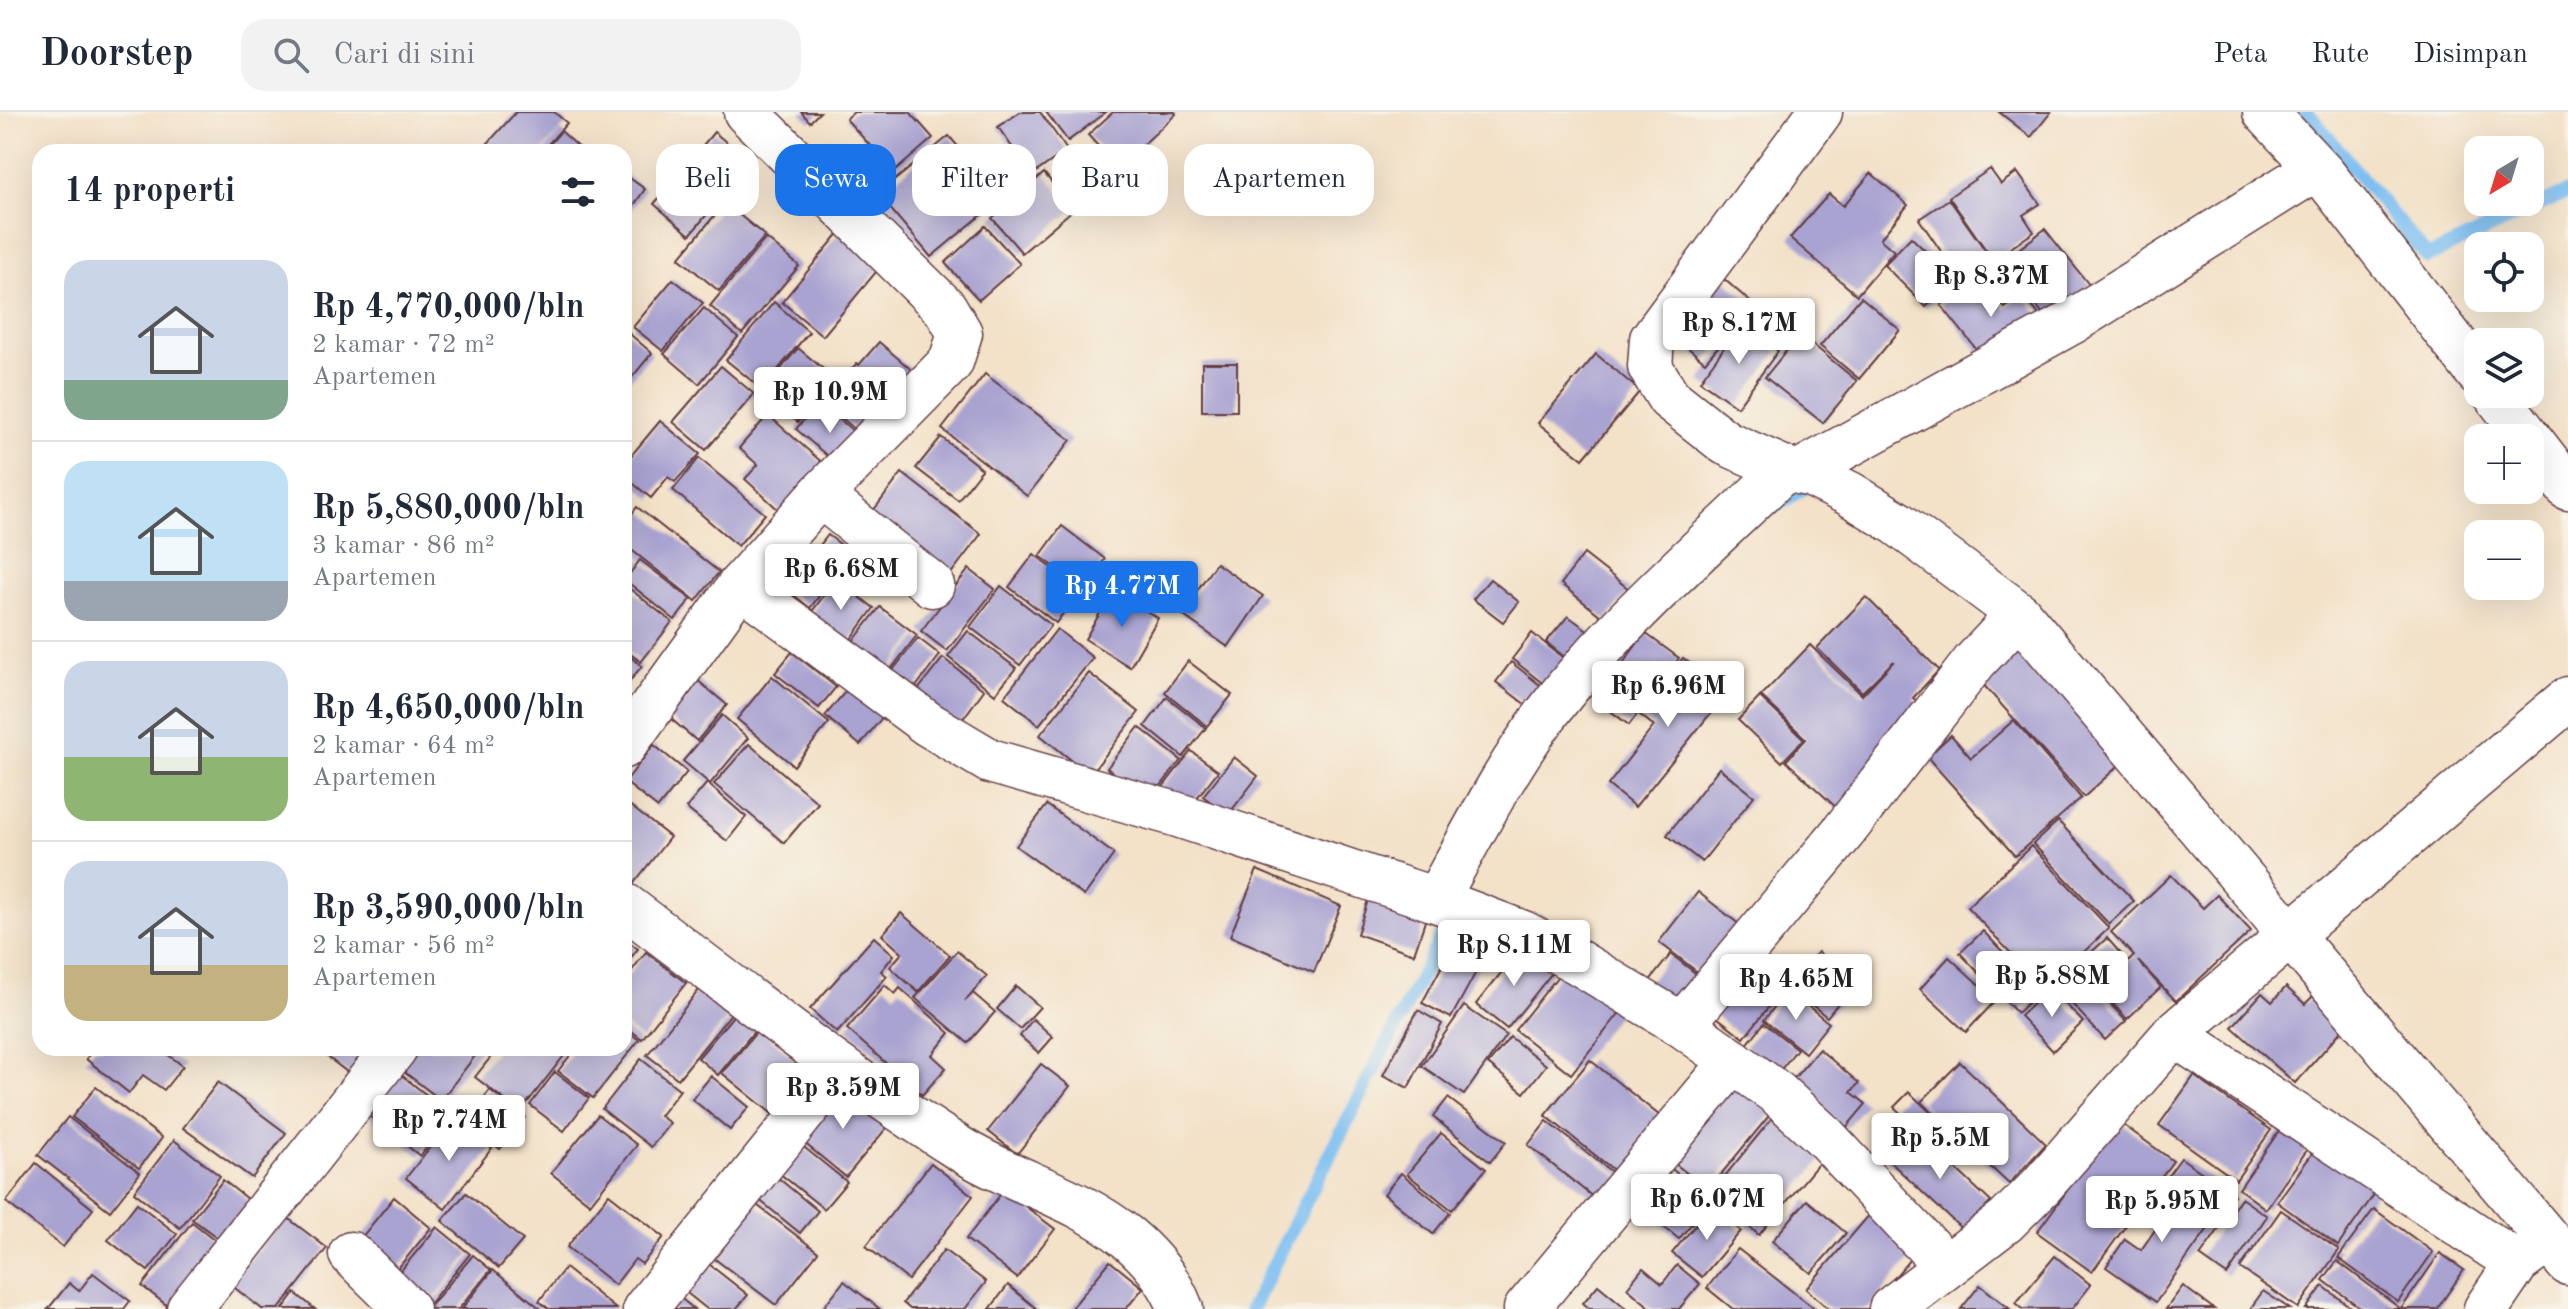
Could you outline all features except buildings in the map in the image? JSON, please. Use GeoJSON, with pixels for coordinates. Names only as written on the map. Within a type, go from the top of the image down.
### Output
{"type":"FeatureCollection","features":[{"type":"Feature","properties":{"kind":"street"},"geometry":{"type":"LineString","coordinates":[[632,735],[740,585],[820,495],[951,362],[960,333],[945,308],[746,112]]}},
{"type":"Feature","properties":{"kind":"street"},"geometry":{"type":"LineString","coordinates":[[1820,112],[1652,339],[1650,367],[1669,398],[1726,443],[1850,494],[1897,523],[2019,614],[2293,935],[2545,1255]]}},
{"type":"Feature","properties":{"kind":"street"},"geometry":{"type":"LineString","coordinates":[[2265,112],[2317,168],[2464,355]]}},
{"type":"Feature","properties":{"kind":"street"},"geometry":{"type":"LineString","coordinates":[[1436,900],[1503,781],[1548,712],[1611,639],[1800,472],[2070,323],[2317,168]]}},
{"type":"Feature","properties":{"kind":"street"},"geometry":{"type":"LineString","coordinates":[[2506,408],[2518,424]]}},
{"type":"Feature","properties":{"kind":"street"},"geometry":{"type":"LineString","coordinates":[[2544,457],[2568,488]]}},
{"type":"Feature","properties":{"kind":"street"},"geometry":{"type":"LineString","coordinates":[[820,495],[932,585]]}},
{"type":"Feature","properties":{"kind":"street"},"geometry":{"type":"LineString","coordinates":[[740,585],[928,724],[990,761],[1175,814],[1436,900],[1523,933],[1576,961],[1682,1025],[1777,1093],[1825,1137],[1946,1266]]}},
{"type":"Feature","properties":{"kind":"street"},"geometry":{"type":"LineString","coordinates":[[1682,1025],[1844,831],[1975,661],[2019,614]]}},
{"type":"Feature","properties":{"kind":"street"},"geometry":{"type":"LineString","coordinates":[[1891,1309],[1974,1248],[2032,1195],[2174,1034],[2568,699]]}},
{"type":"Feature","properties":{"kind":"street"},"geometry":{"type":"LineString","coordinates":[[632,911],[839,1068],[958,1148],[1008,1176],[1097,1215],[1152,1261],[1171,1284],[1181,1309]]}},
{"type":"Feature","properties":{"kind":"street"},"geometry":{"type":"LineString","coordinates":[[2174,1034],[2545,1255]]}},
{"type":"Feature","properties":{"kind":"street"},"geometry":{"type":"LineString","coordinates":[[189,1309],[389,1056]]}},
{"type":"Feature","properties":{"kind":"street"},"geometry":{"type":"LineString","coordinates":[[1526,1309],[1733,1061]]}},
{"type":"Feature","properties":{"kind":"street"},"geometry":{"type":"LineString","coordinates":[[645,1309],[839,1068]]}},
{"type":"Feature","properties":{"kind":"street"},"geometry":{"type":"LineString","coordinates":[[351,1254],[407,1309]]}},
{"type":"Feature","properties":{"kind":"street"},"geometry":{"type":"LineString","coordinates":[[2486,1309],[2545,1255]]}},
{"type":"Feature","properties":{"kind":"waterway"},"geometry":{"type":"LineString","coordinates":[[2307,112],[2427,257],[2568,192]]}},
{"type":"Feature","properties":{"kind":"waterway"},"geometry":{"type":"LineString","coordinates":[[1770,510],[1810,484]]}},
{"type":"Feature","properties":{"kind":"waterway"},"geometry":{"type":"LineString","coordinates":[[1251,1309],[1447,926]]}}]}
